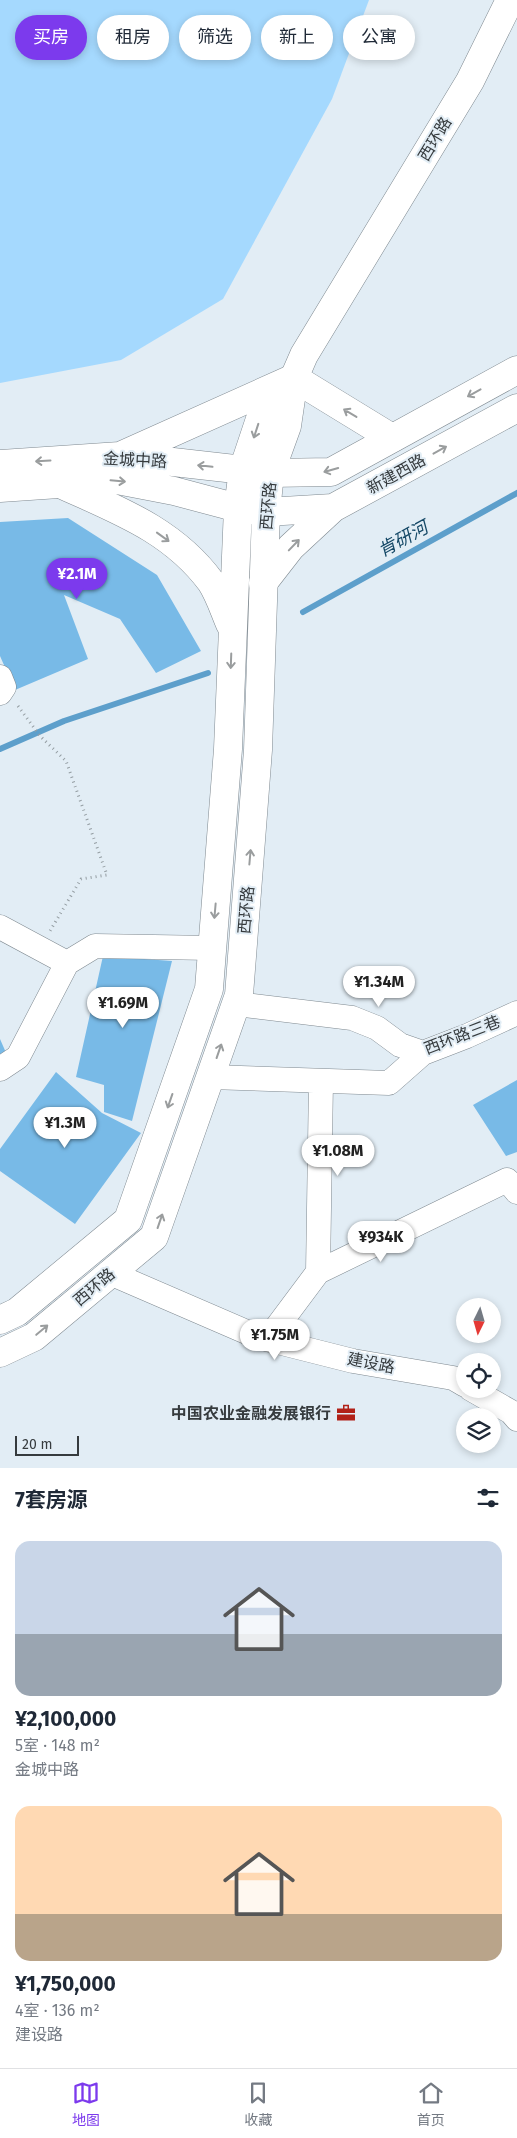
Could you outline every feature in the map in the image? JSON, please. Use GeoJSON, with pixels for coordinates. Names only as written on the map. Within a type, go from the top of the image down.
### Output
{"type":"FeatureCollection","features":[{"type":"Feature","properties":{"kind":"main road","name":"西环路"},"geometry":{"type":"LineString","coordinates":[[0,1353],[34,1337],[154,1237],[239,995],[258,750],[266,512],[270,473],[287,426],[294,378],[304,355],[470,81],[510,0]]}},
{"type":"Feature","properties":{"kind":"main road","name":"新建西路"},"geometry":{"type":"LineString","coordinates":[[270,473],[331,472],[517,370]]}},
{"type":"Feature","properties":{"kind":"main road","name":"西环路"},"geometry":{"type":"LineString","coordinates":[[0,1320],[17,1312],[128,1220],[209,989],[228,749],[238,508],[243,470],[262,413],[294,378]]}},
{"type":"Feature","properties":{"kind":"main road"},"geometry":{"type":"LineString","coordinates":[[120,456],[294,378],[392,438]]}},
{"type":"Feature","properties":{"kind":"main road","name":"新建西路"},"geometry":{"type":"LineString","coordinates":[[266,512],[333,508],[517,408]]}},
{"type":"Feature","properties":{"kind":"main road","name":"金城中路"},"geometry":{"type":"LineString","coordinates":[[0,464],[120,456],[270,473]]}},
{"type":"Feature","properties":{"kind":"main road","name":"金城中路"},"geometry":{"type":"LineString","coordinates":[[0,488],[117,480],[174,491],[238,508],[266,512]]}},
{"type":"Feature","properties":{"kind":"main road"},"geometry":{"type":"LineString","coordinates":[[58,483],[138,519],[188,554],[212,583],[232,628]]}},
{"type":"Feature","properties":{"kind":"main road"},"geometry":{"type":"LineString","coordinates":[[263,583],[291,547],[333,508]]}},
{"type":"Feature","properties":{"kind":"street"},"geometry":{"type":"LineString","coordinates":[[0,677],[4,687],[0,693]]}},
{"type":"Feature","properties":{"kind":"street"},"geometry":{"type":"LineString","coordinates":[[0,926],[66,963]]}},
{"type":"Feature","properties":{"kind":"street"},"geometry":{"type":"LineString","coordinates":[[0,1069],[18,1057],[66,963],[95,946],[212,948]]}},
{"type":"Feature","properties":{"kind":"street","name":"西环路三巷"},"geometry":{"type":"LineString","coordinates":[[236,1004],[352,1018],[377,1028],[400,1045],[423,1053],[467,1036],[517,1013]]}},
{"type":"Feature","properties":{"kind":"street"},"geometry":{"type":"LineString","coordinates":[[210,1077],[389,1083],[423,1053]]}},
{"type":"Feature","properties":{"kind":"street"},"geometry":{"type":"LineString","coordinates":[[318,1272],[320,1081]]}},
{"type":"Feature","properties":{"kind":"street"},"geometry":{"type":"LineString","coordinates":[[268,1340],[318,1272],[507,1180],[517,1192]]}},
{"type":"Feature","properties":{"kind":"street","name":"建设路"},"geometry":{"type":"LineString","coordinates":[[110,1273],[258,1337],[353,1361],[456,1380]]}},
{"type":"Feature","properties":{"kind":"street"},"geometry":{"type":"LineString","coordinates":[[487,1398],[511,1412],[517,1419]]}},
{"type":"Feature","properties":{"kind":"path"},"geometry":{"type":"LineString","coordinates":[[29,721],[40,736],[66,761],[107,875],[81,880],[38,948]]}},
{"type":"Feature","properties":{"kind":"shaded area"},"geometry":{"type":"Polygon","coordinates":[[[0,0],[369,0],[363,15],[343,15],[343,60],[347,60],[332,99],[223,299],[121,360],[0,383],[0,0]]]}},
{"type":"Feature","properties":{"kind":"building"},"geometry":{"type":"Polygon","coordinates":[[[68,518],[157,575],[201,651],[156,673],[120,619],[64,595],[88,659],[15,690],[0,656],[0,522],[68,518]]]}},
{"type":"Feature","properties":{"kind":"building"},"geometry":{"type":"Polygon","coordinates":[[[103,956],[172,961],[132,1121],[104,1112],[104,1085],[76,1077],[103,956]]]}},
{"type":"Feature","properties":{"kind":"building"},"geometry":{"type":"Polygon","coordinates":[[[0,1039],[7,1055],[0,1059],[0,1039]]]}},
{"type":"Feature","properties":{"kind":"building"},"geometry":{"type":"Polygon","coordinates":[[[56,1072],[102,1113],[141,1133],[75,1224],[0,1171],[0,1149],[56,1072]]]}},
{"type":"Feature","properties":{"kind":"building"},"geometry":{"type":"Polygon","coordinates":[[[517,1080],[517,1152],[506,1156],[473,1105],[517,1080]]]}},
{"type":"Feature","properties":{"kind":"waterway","name":"肯研河"},"geometry":{"type":"LineString","coordinates":[[303,612],[517,493]]}},
{"type":"Feature","properties":{"kind":"waterway","name":"肯研河"},"geometry":{"type":"LineString","coordinates":[[0,749],[64,721],[208,673]]}},
{"type":"Feature","properties":{"kind":"place","name":"中国农业金融发展银行"},"geometry":{"type":"Point","coordinates":[346,1413]}}]}
